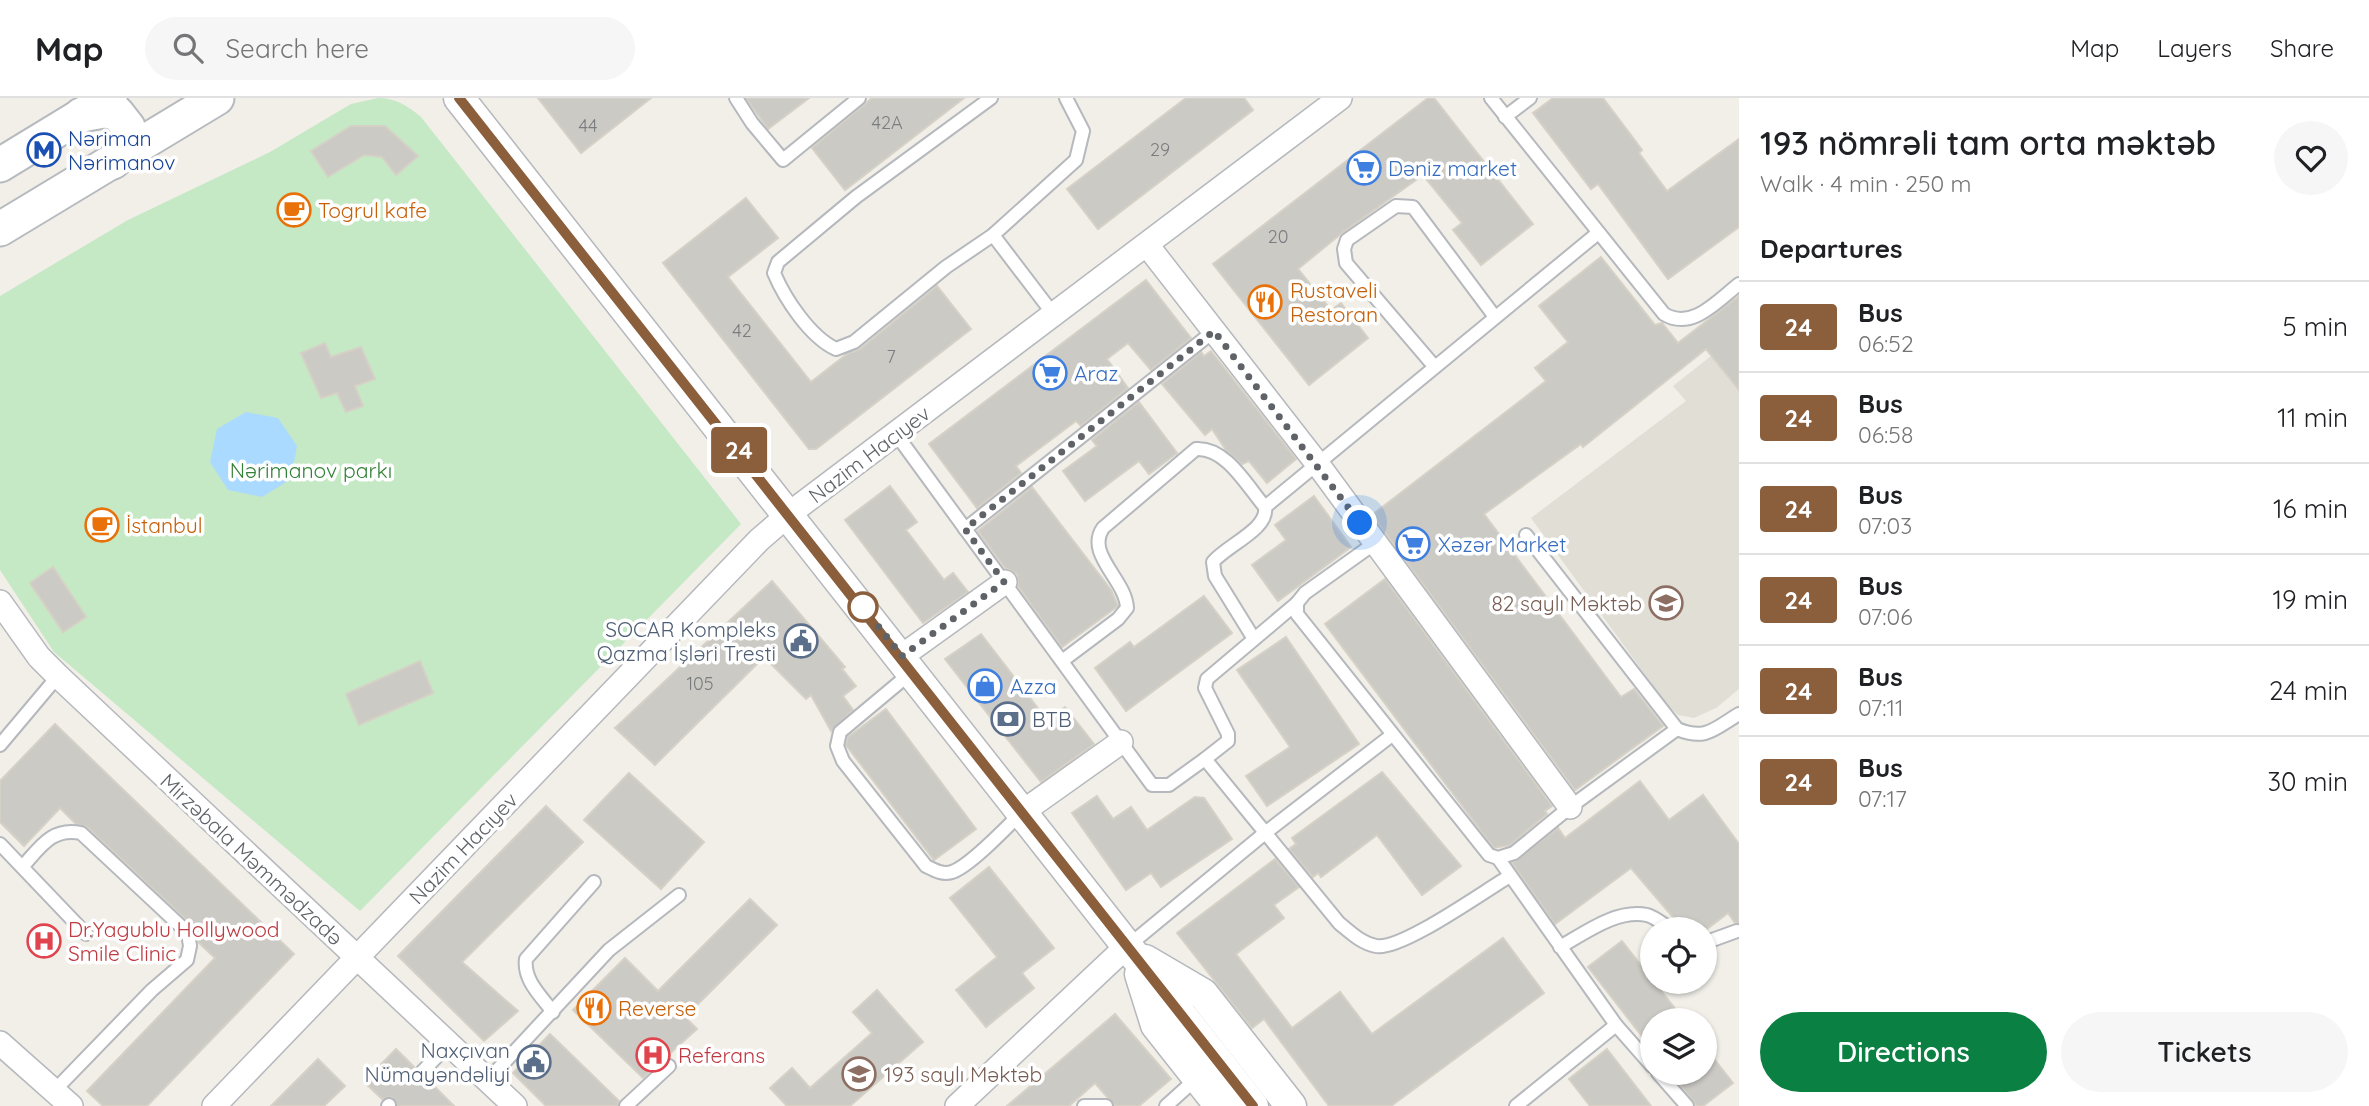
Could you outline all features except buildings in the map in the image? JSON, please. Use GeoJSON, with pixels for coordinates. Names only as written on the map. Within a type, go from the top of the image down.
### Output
{"type":"FeatureCollection","features":[{"type":"Feature","properties":{"kind":"main road"},"geometry":{"type":"LineString","coordinates":[[0,229],[216,98]]}},
{"type":"Feature","properties":{"kind":"main road"},"geometry":{"type":"LineString","coordinates":[[0,165],[95,104],[104,110],[117,113],[128,127],[125,145],[113,162]]}},
{"type":"Feature","properties":{"kind":"street"},"geometry":{"type":"LineString","coordinates":[[459,98],[1254,1106]]}},
{"type":"Feature","properties":{"kind":"street","name":"Nazim Hacıyev"},"geometry":{"type":"LineString","coordinates":[[214,1106],[759,540],[789,514],[1147,245],[1312,107],[1340,98]]}},
{"type":"Feature","properties":{"kind":"street"},"geometry":{"type":"LineString","coordinates":[[1147,245],[1316,462],[1570,807]]}},
{"type":"Feature","properties":{"kind":"street"},"geometry":{"type":"LineString","coordinates":[[908,664],[1004,582]]}},
{"type":"Feature","properties":{"kind":"street","name":"Mirzəbala Məmmədzadə"},"geometry":{"type":"LineString","coordinates":[[0,602],[39,657],[58,676],[515,1106]]}},
{"type":"Feature","properties":{"kind":"street"},"geometry":{"type":"LineString","coordinates":[[1021,813],[1121,742]]}},
{"type":"Feature","properties":{"kind":"street"},"geometry":{"type":"LineString","coordinates":[[1131,950],[1156,1025],[1220,1106]]}},
{"type":"Feature","properties":{"kind":"street"},"geometry":{"type":"LineString","coordinates":[[957,1106],[1131,950]]}},
{"type":"Feature","properties":{"kind":"street"},"geometry":{"type":"LineString","coordinates":[[1131,950],[1203,994],[1291,1106]]}},
{"type":"Feature","properties":{"kind":"street"},"geometry":{"type":"LineString","coordinates":[[0,1043],[63,1098]]}},
{"type":"Feature","properties":{"kind":"lane"},"geometry":{"type":"LineString","coordinates":[[736,98],[752,123],[783,160],[859,98]]}},
{"type":"Feature","properties":{"kind":"lane"},"geometry":{"type":"LineString","coordinates":[[991,98],[856,197],[785,255],[774,273],[779,285],[822,343],[836,349],[854,342],[946,267],[993,235],[1076,159],[1083,131],[1066,98]]}},
{"type":"Feature","properties":{"kind":"lane"},"geometry":{"type":"LineString","coordinates":[[1491,98],[1664,314],[1674,320],[1694,319],[1739,284]]}},
{"type":"Feature","properties":{"kind":"lane"},"geometry":{"type":"LineString","coordinates":[[1505,117],[1530,98]]}},
{"type":"Feature","properties":{"kind":"lane"},"geometry":{"type":"LineString","coordinates":[[1434,366],[1346,263],[1344,249],[1347,240],[1396,206],[1413,207],[1495,317]]}},
{"type":"Feature","properties":{"kind":"lane"},"geometry":{"type":"LineString","coordinates":[[1265,507],[1316,462],[1598,233]]}},
{"type":"Feature","properties":{"kind":"lane"},"geometry":{"type":"LineString","coordinates":[[993,235],[1054,315]]}},
{"type":"Feature","properties":{"kind":"lane"},"geometry":{"type":"LineString","coordinates":[[965,529],[1214,331]]}},
{"type":"Feature","properties":{"kind":"lane"},"geometry":{"type":"LineString","coordinates":[[896,433],[1152,785],[1169,785],[1228,741],[1228,734],[1205,688],[1207,679],[1297,603],[1305,593],[1375,543]]}},
{"type":"Feature","properties":{"kind":"lane"},"geometry":{"type":"LineString","coordinates":[[1062,661],[1118,619],[1127,608],[1126,595],[1097,547],[1097,537],[1103,528],[1196,449],[1209,448],[1222,456],[1265,507],[1266,516],[1261,524],[1223,550],[1213,562],[1215,576],[1254,639]]}},
{"type":"Feature","properties":{"kind":"lane"},"geometry":{"type":"LineString","coordinates":[[1525,535],[1677,729],[1694,736],[1707,734],[1739,714]]}},
{"type":"Feature","properties":{"kind":"lane"},"geometry":{"type":"LineString","coordinates":[[1297,603],[1297,614],[1306,626],[1489,855],[1498,858],[1514,853],[1570,807],[1677,729]]}},
{"type":"Feature","properties":{"kind":"lane"},"geometry":{"type":"LineString","coordinates":[[908,664],[841,732],[838,746],[843,761],[926,866],[938,873],[953,872],[997,837],[1021,813]]}},
{"type":"Feature","properties":{"kind":"lane"},"geometry":{"type":"LineString","coordinates":[[0,745],[58,676]]}},
{"type":"Feature","properties":{"kind":"lane"},"geometry":{"type":"LineString","coordinates":[[1131,950],[1265,833],[1392,735]]}},
{"type":"Feature","properties":{"kind":"lane"},"geometry":{"type":"LineString","coordinates":[[1205,759],[1339,923],[1358,939],[1377,946],[1399,943],[1510,876]]}},
{"type":"Feature","properties":{"kind":"lane"},"geometry":{"type":"LineString","coordinates":[[24,865],[52,835],[67,830],[80,833],[188,933],[190,946],[187,960],[152,990],[63,1098]]}},
{"type":"Feature","properties":{"kind":"lane"},"geometry":{"type":"LineString","coordinates":[[0,844],[24,865],[86,934]]}},
{"type":"Feature","properties":{"kind":"lane"},"geometry":{"type":"LineString","coordinates":[[1498,858],[1616,1025],[1640,1052]]}},
{"type":"Feature","properties":{"kind":"lane"},"geometry":{"type":"LineString","coordinates":[[553,1012],[529,980],[525,970],[526,959],[594,882]]}},
{"type":"Feature","properties":{"kind":"lane"},"geometry":{"type":"LineString","coordinates":[[487,1081],[609,950],[679,895]]}},
{"type":"Feature","properties":{"kind":"lane"},"geometry":{"type":"LineString","coordinates":[[1560,947],[1611,919],[1635,915],[1652,917]]}},
{"type":"Feature","properties":{"kind":"lane"},"geometry":{"type":"LineString","coordinates":[[1717,938],[1737,931]]}},
{"type":"Feature","properties":{"kind":"lane"},"geometry":{"type":"LineString","coordinates":[[1516,1106],[1616,1025]]}},
{"type":"Feature","properties":{"kind":"lane"},"geometry":{"type":"LineString","coordinates":[[421,1073],[449,1044]]}},
{"type":"Feature","properties":{"kind":"lane"},"geometry":{"type":"LineString","coordinates":[[626,1106],[669,1066]]}},
{"type":"Feature","properties":{"kind":"lane"},"geometry":{"type":"LineString","coordinates":[[1166,1106],[1197,1078]]}},
{"type":"Feature","properties":{"kind":"lane"},"geometry":{"type":"LineString","coordinates":[[1669,1085],[1687,1106]]}},
{"type":"Feature","properties":{"kind":"lane"},"geometry":{"type":"LineString","coordinates":[[1084,1106],[1106,1106]]}},
{"type":"Feature","properties":{"kind":"shaded area","name":"82 saylı Məktəb"},"geometry":{"type":"Polygon","coordinates":[[[1739,334],[1739,689],[1716,708],[1694,718],[1678,715],[1668,706],[1531,518],[1686,401],[1673,386],[1739,334]]]}},
{"type":"Feature","properties":{"kind":"green space","name":"Nərimanov parkı"},"geometry":{"type":"Polygon","coordinates":[[[378,98],[401,103],[421,117],[741,524],[360,911],[54,652],[0,570],[0,296],[128,220],[270,152],[351,104],[378,98]]]}},
{"type":"Feature","properties":{"kind":"water"},"geometry":{"type":"Polygon","coordinates":[[[246,412],[278,418],[297,446],[291,479],[262,497],[228,490],[210,462],[217,429],[246,412]]]}},
{"type":"Feature","properties":{"kind":"bus line","name":"24"},"geometry":{"type":"LineString","coordinates":[[459,98],[886,636],[1021,813],[1253,1106]]}},
{"type":"Feature","properties":{"kind":"place","name":"Nəriman Nərimanov"},"geometry":{"type":"Point","coordinates":[44,150]}},
{"type":"Feature","properties":{"kind":"place","name":"Dəniz market"},"geometry":{"type":"Point","coordinates":[1364,168]}},
{"type":"Feature","properties":{"kind":"place","name":"Togrul kafe"},"geometry":{"type":"Point","coordinates":[294,210]}},
{"type":"Feature","properties":{"kind":"place","name":"Rustaveli Restoran"},"geometry":{"type":"Point","coordinates":[1265,302]}},
{"type":"Feature","properties":{"kind":"place","name":"Araz"},"geometry":{"type":"Point","coordinates":[1050,373]}},
{"type":"Feature","properties":{"kind":"place","name":"İstanbul"},"geometry":{"type":"Point","coordinates":[102,525]}},
{"type":"Feature","properties":{"kind":"place","name":"Xəzər Market"},"geometry":{"type":"Point","coordinates":[1413,544]}},
{"type":"Feature","properties":{"kind":"place","name":"82 saylı Məktəb"},"geometry":{"type":"Point","coordinates":[1666,603]}},
{"type":"Feature","properties":{"kind":"place","name":"SOCAR Kompleks Qazma İşləri Tresti"},"geometry":{"type":"Point","coordinates":[801,641]}},
{"type":"Feature","properties":{"kind":"place","name":"Azza"},"geometry":{"type":"Point","coordinates":[985,686]}},
{"type":"Feature","properties":{"kind":"place","name":"BTB"},"geometry":{"type":"Point","coordinates":[1008,719]}},
{"type":"Feature","properties":{"kind":"place","name":"Dr.Yagublu Hollywood Smile Clinic"},"geometry":{"type":"Point","coordinates":[44,941]}},
{"type":"Feature","properties":{"kind":"place","name":"Reverse"},"geometry":{"type":"Point","coordinates":[594,1008]}},
{"type":"Feature","properties":{"kind":"place","name":"Referans"},"geometry":{"type":"Point","coordinates":[653,1055]}},
{"type":"Feature","properties":{"kind":"place","name":"Naxçıvan Nümayəndəliyi"},"geometry":{"type":"Point","coordinates":[534,1062]}},
{"type":"Feature","properties":{"kind":"place","name":"193 saylı Məktəb"},"geometry":{"type":"Point","coordinates":[859,1074]}},
{"type":"Feature","properties":{"kind":"route"},"geometry":{"type":"LineString","coordinates":[[863,607],[902,656],[1004,582],[965,529],[1214,331],[1360,523]]}}]}
